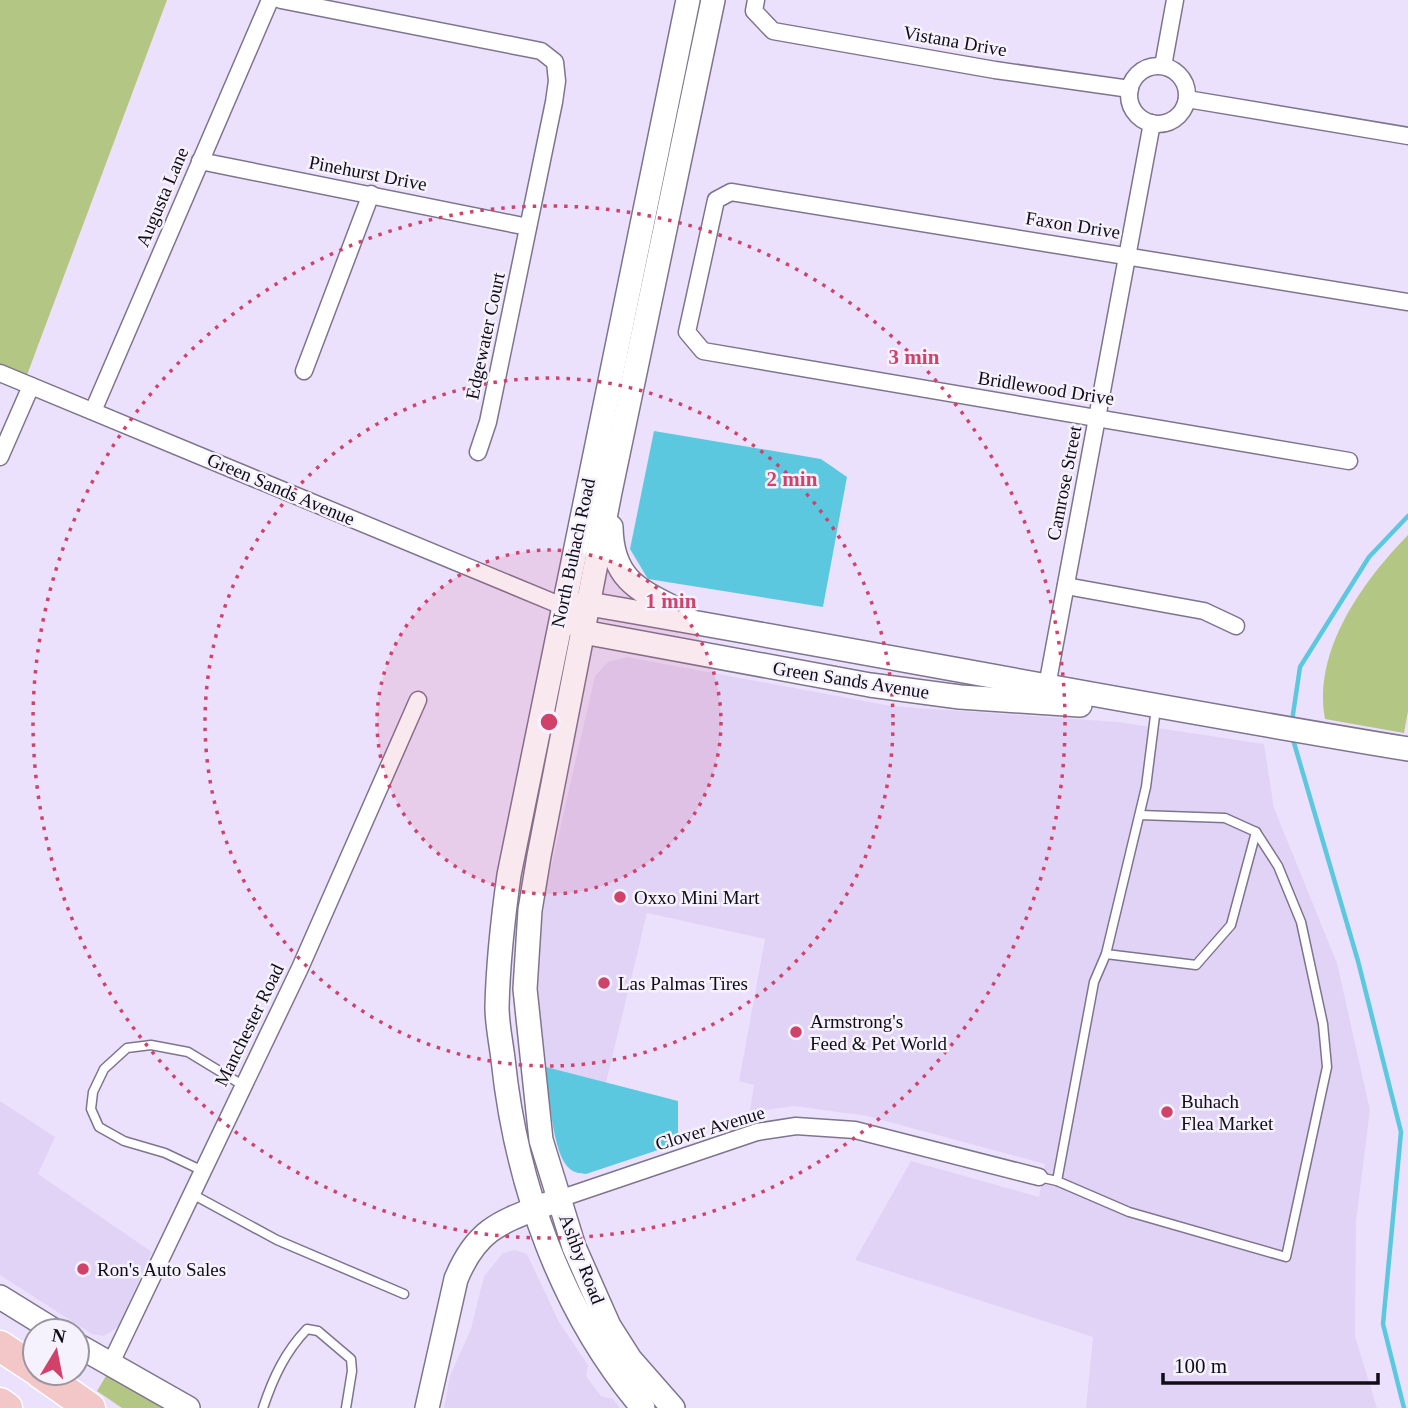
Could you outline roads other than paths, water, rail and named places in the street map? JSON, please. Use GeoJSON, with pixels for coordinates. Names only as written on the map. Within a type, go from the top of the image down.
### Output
{"type":"FeatureCollection","features":[{"type":"Feature","properties":{"kind":"highway"},"geometry":{"type":"LineString","coordinates":[[0,1346],[21,1360]]}},
{"type":"Feature","properties":{"kind":"highway"},"geometry":{"type":"LineString","coordinates":[[60,1387],[90,1408]]}},
{"type":"Feature","properties":{"kind":"highway"},"geometry":{"type":"LineString","coordinates":[[0,1403],[7,1408]]}},
{"type":"Feature","properties":{"kind":"main road","name":"North Buhach Road"},"geometry":{"type":"LineString","coordinates":[[508,1111],[497,1009],[500,939],[516,836],[688,0]]}},
{"type":"Feature","properties":{"kind":"main road","name":"North Buhach Road"},"geometry":{"type":"LineString","coordinates":[[533,1090],[525,989],[530,910],[610,492],[713,0]]}},
{"type":"Feature","properties":{"kind":"main road"},"geometry":{"type":"LineString","coordinates":[[610,492],[613,553],[626,579],[642,592],[706,624]]}},
{"type":"Feature","properties":{"kind":"main road","name":"Green Sands Avenue"},"geometry":{"type":"LineString","coordinates":[[562,606],[589,604],[706,624],[1112,696],[1156,708]]}},
{"type":"Feature","properties":{"kind":"main road","name":"Green Sands Avenue"},"geometry":{"type":"LineString","coordinates":[[562,606],[583,632],[896,688],[961,697],[1156,708],[1408,750]]}},
{"type":"Feature","properties":{"kind":"main road"},"geometry":{"type":"LineString","coordinates":[[516,836],[524,857],[520,901],[530,910]]}},
{"type":"Feature","properties":{"kind":"main road","name":"Ashby Road"},"geometry":{"type":"LineString","coordinates":[[533,1090],[541,1140],[574,1247],[609,1326],[621,1365],[673,1408]]}},
{"type":"Feature","properties":{"kind":"main road","name":"Ashby Road"},"geometry":{"type":"LineString","coordinates":[[508,1111],[536,1209],[571,1298],[621,1365],[643,1408]]}},
{"type":"Feature","properties":{"kind":"main road"},"geometry":{"type":"LineString","coordinates":[[427,1408],[456,1279],[464,1259],[475,1242],[490,1229],[559,1199]]}},
{"type":"Feature","properties":{"kind":"main road"},"geometry":{"type":"LineString","coordinates":[[0,1297],[32,1317]]}},
{"type":"Feature","properties":{"kind":"main road"},"geometry":{"type":"LineString","coordinates":[[91,1353],[188,1408]]}},
{"type":"Feature","properties":{"kind":"street","name":"Augusta Lane"},"geometry":{"type":"LineString","coordinates":[[93,411],[270,0]]}},
{"type":"Feature","properties":{"kind":"street","name":"Edgewater Court"},"geometry":{"type":"LineString","coordinates":[[281,0],[541,51],[555,62],[557,81],[554,102],[488,422],[478,452]]}},
{"type":"Feature","properties":{"kind":"street","name":"Vistana Drive"},"geometry":{"type":"LineString","coordinates":[[756,0],[754,11],[773,31],[1130,89]]}},
{"type":"Feature","properties":{"kind":"street"},"geometry":{"type":"LineString","coordinates":[[1163,66],[1175,0]]}},
{"type":"Feature","properties":{"kind":"street"},"geometry":{"type":"LineString","coordinates":[[1163,66],[1172,69],[1184,82],[1187,99],[1178,116],[1170,121],[1152,123],[1144,120],[1132,106],[1130,89],[1133,80],[1146,68],[1163,66]]}},
{"type":"Feature","properties":{"kind":"street"},"geometry":{"type":"LineString","coordinates":[[1187,99],[1408,136]]}},
{"type":"Feature","properties":{"kind":"street","name":"Camrose Street"},"geometry":{"type":"LineString","coordinates":[[1047,686],[1152,123]]}},
{"type":"Feature","properties":{"kind":"street","name":"Pinehurst Drive"},"geometry":{"type":"LineString","coordinates":[[200,161],[528,227]]}},
{"type":"Feature","properties":{"kind":"street","name":"Faxon Drive"},"geometry":{"type":"LineString","coordinates":[[731,191],[1408,302]]}},
{"type":"Feature","properties":{"kind":"street","name":"Bridlewood Drive"},"geometry":{"type":"LineString","coordinates":[[731,191],[716,200],[687,332],[703,351],[1349,461]]}},
{"type":"Feature","properties":{"kind":"street"},"geometry":{"type":"LineString","coordinates":[[304,371],[371,194]]}},
{"type":"Feature","properties":{"kind":"street","name":"Green Sands Avenue"},"geometry":{"type":"LineString","coordinates":[[0,373],[562,606]]}},
{"type":"Feature","properties":{"kind":"street"},"geometry":{"type":"LineString","coordinates":[[0,457],[31,386]]}},
{"type":"Feature","properties":{"kind":"street"},"geometry":{"type":"LineString","coordinates":[[1066,586],[1204,611],[1236,626]]}},
{"type":"Feature","properties":{"kind":"street","name":"Manchester Road"},"geometry":{"type":"LineString","coordinates":[[110,1365],[300,968],[418,700]]}},
{"type":"Feature","properties":{"kind":"street","name":"Clover Avenue"},"geometry":{"type":"LineString","coordinates":[[559,1199],[757,1132],[796,1126],[855,1130],[1039,1177]]}},
{"type":"Feature","properties":{"kind":"lane"},"geometry":{"type":"LineString","coordinates":[[1057,1181],[1094,982],[1107,954],[1140,815],[1156,708]]}},
{"type":"Feature","properties":{"kind":"lane"},"geometry":{"type":"LineString","coordinates":[[1039,1177],[1057,1181],[1129,1212],[1286,1257],[1327,1068],[1323,1024],[1301,922],[1278,866],[1256,832],[1225,818],[1140,815]]}},
{"type":"Feature","properties":{"kind":"lane"},"geometry":{"type":"LineString","coordinates":[[1107,954],[1196,965],[1231,925],[1256,832]]}},
{"type":"Feature","properties":{"kind":"lane"},"geometry":{"type":"LineString","coordinates":[[203,1171],[166,1153],[124,1141],[99,1127],[90,1110],[93,1091],[104,1069],[127,1048],[150,1045],[188,1052],[244,1086]]}},
{"type":"Feature","properties":{"kind":"lane"},"geometry":{"type":"LineString","coordinates":[[192,1194],[277,1240],[404,1294]]}},
{"type":"Feature","properties":{"kind":"lane"},"geometry":{"type":"LineString","coordinates":[[263,1408],[274,1377],[294,1342],[307,1329],[325,1335],[351,1359],[352,1371],[346,1408]]}},
{"type":"Feature","properties":{"kind":"water"},"geometry":{"type":"Polygon","coordinates":[[[654,431],[821,459],[847,477],[823,607],[648,579],[630,549],[654,431]]]}},
{"type":"Feature","properties":{"kind":"water"},"geometry":{"type":"Polygon","coordinates":[[[546,1067],[678,1101],[678,1134],[673,1145],[586,1174],[572,1170],[564,1162],[555,1137],[546,1067]]]}},
{"type":"Feature","properties":{"kind":"waterway"},"geometry":{"type":"LineString","coordinates":[[1292,721],[1300,667],[1369,557],[1408,516]]}},
{"type":"Feature","properties":{"kind":"waterway"},"geometry":{"type":"LineString","coordinates":[[1292,736],[1358,961],[1401,1132],[1383,1324],[1404,1408]]}},
{"type":"Feature","properties":{"kind":"place","name":"Oxxo Mini Mart"},"geometry":{"type":"Point","coordinates":[620,897]}},
{"type":"Feature","properties":{"kind":"place","name":"Las Palmas Tires"},"geometry":{"type":"Point","coordinates":[604,983]}},
{"type":"Feature","properties":{"kind":"place","name":"Armstrong's Feed & Pet World"},"geometry":{"type":"Point","coordinates":[796,1032]}},
{"type":"Feature","properties":{"kind":"place","name":"Buhach Flea Market"},"geometry":{"type":"Point","coordinates":[1167,1112]}},
{"type":"Feature","properties":{"kind":"place","name":"Ron's Auto Sales"},"geometry":{"type":"Point","coordinates":[83,1269]}}]}
